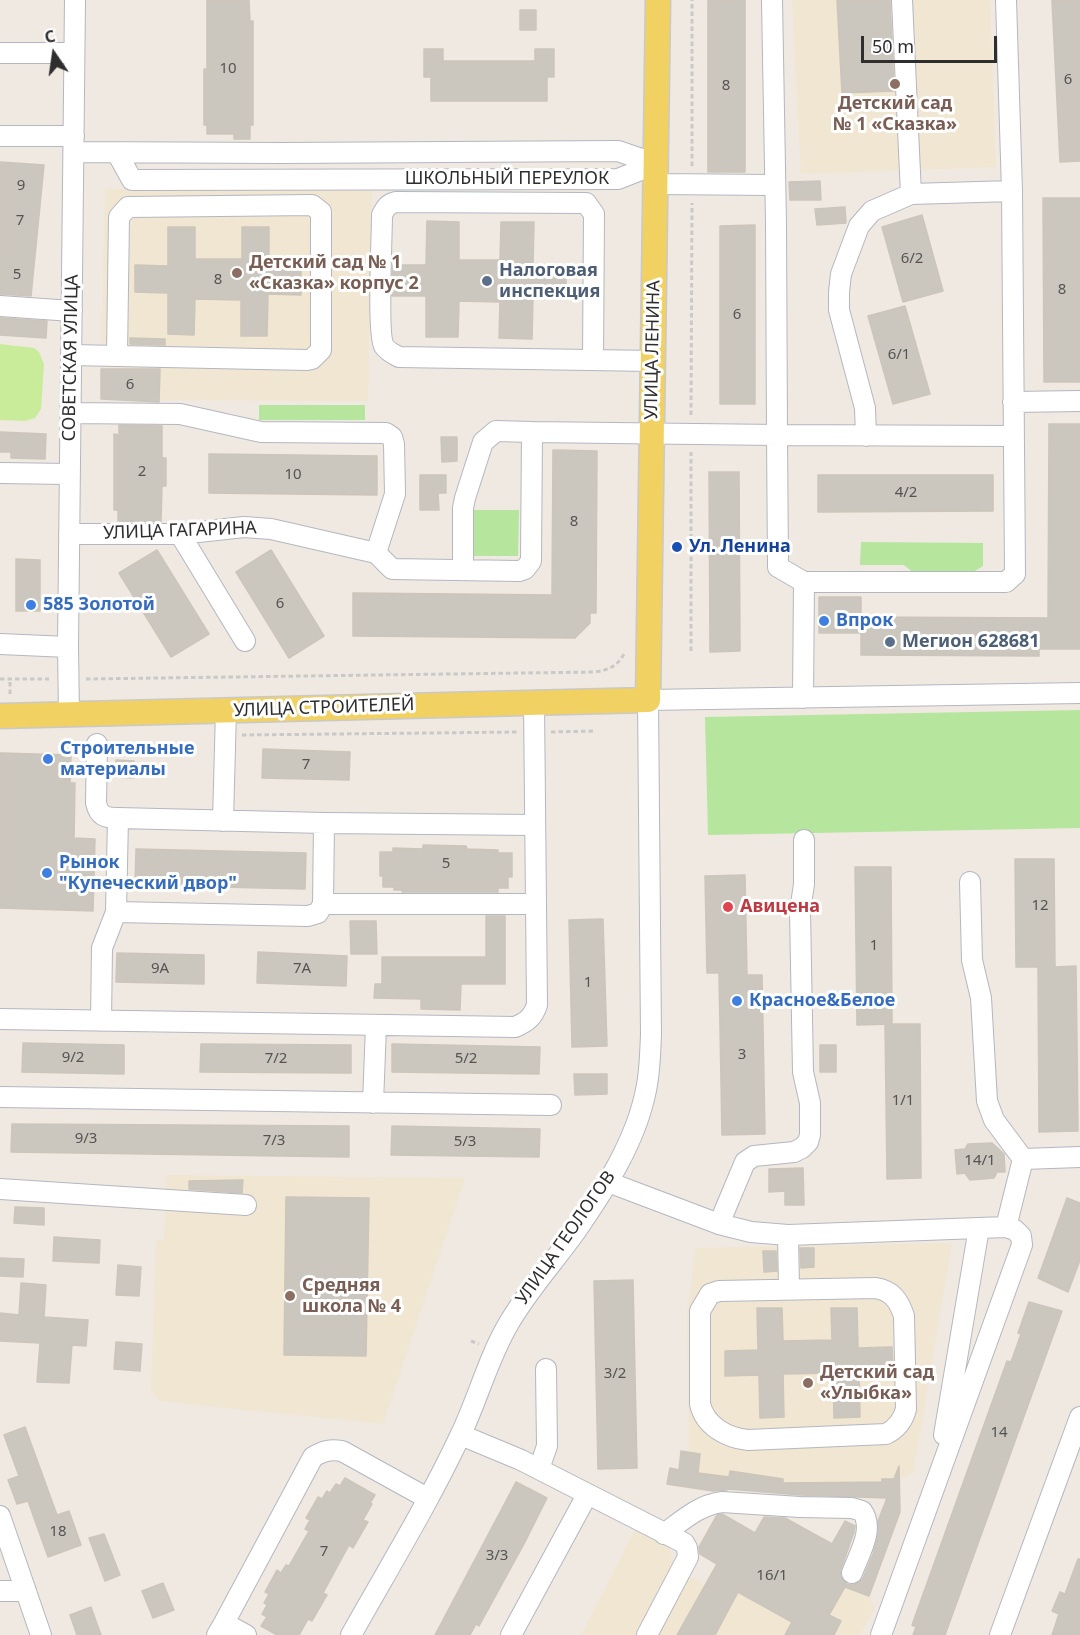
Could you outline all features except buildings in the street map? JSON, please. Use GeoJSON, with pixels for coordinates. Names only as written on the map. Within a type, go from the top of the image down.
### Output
{"type":"FeatureCollection","features":[{"type":"Feature","properties":{"kind":"main road","name":"УЛИЦА ЛЕНИНА"},"geometry":{"type":"LineString","coordinates":[[648,700],[658,0]]}},
{"type":"Feature","properties":{"kind":"main road","name":"УЛИЦА СТРОИТЕЛЕЙ"},"geometry":{"type":"LineString","coordinates":[[0,716],[648,700]]}},
{"type":"Feature","properties":{"kind":"street","name":"СОВЕТСКАЯ УЛИЦА"},"geometry":{"type":"LineString","coordinates":[[69,715],[69,474],[75,0]]}},
{"type":"Feature","properties":{"kind":"street"},"geometry":{"type":"LineString","coordinates":[[772,0],[774,185],[777,235],[778,567],[804,582],[1006,582],[1015,573],[1012,191],[1006,0]]}},
{"type":"Feature","properties":{"kind":"street"},"geometry":{"type":"LineString","coordinates":[[902,0],[910,194]]}},
{"type":"Feature","properties":{"kind":"street"},"geometry":{"type":"LineString","coordinates":[[0,53],[74,53]]}},
{"type":"Feature","properties":{"kind":"street","name":"ШКОЛЬНЫЙ ПЕРЕУЛОК"},"geometry":{"type":"LineString","coordinates":[[0,136],[74,144],[117,153],[618,151],[656,174]]}},
{"type":"Feature","properties":{"kind":"street","name":"ШКОЛЬНЫЙ ПЕРЕУЛОК"},"geometry":{"type":"LineString","coordinates":[[117,153],[132,180],[618,179],[656,174]]}},
{"type":"Feature","properties":{"kind":"street"},"geometry":{"type":"LineString","coordinates":[[656,174],[692,184],[774,185]]}},
{"type":"Feature","properties":{"kind":"street"},"geometry":{"type":"LineString","coordinates":[[866,436],[865,408],[839,310],[841,274],[852,240],[864,218],[872,211],[910,194],[1012,191]]}},
{"type":"Feature","properties":{"kind":"street"},"geometry":{"type":"LineString","coordinates":[[593,359],[594,214],[586,203],[396,202],[389,204],[385,209],[382,215],[381,328],[384,347],[391,353],[399,357],[653,361]]}},
{"type":"Feature","properties":{"kind":"street"},"geometry":{"type":"LineString","coordinates":[[71,355],[117,356],[307,360],[312,359],[321,350],[323,218],[321,212],[312,206],[128,207],[119,217],[117,356]]}},
{"type":"Feature","properties":{"kind":"street"},"geometry":{"type":"LineString","coordinates":[[0,306],[72,311]]}},
{"type":"Feature","properties":{"kind":"street"},"geometry":{"type":"LineString","coordinates":[[1013,402],[1080,400]]}},
{"type":"Feature","properties":{"kind":"street"},"geometry":{"type":"LineString","coordinates":[[70,413],[180,414],[261,432],[386,433],[392,437],[394,444],[395,494],[376,553]]}},
{"type":"Feature","properties":{"kind":"street"},"geometry":{"type":"LineString","coordinates":[[463,570],[463,508],[483,442],[496,431],[1013,436]]}},
{"type":"Feature","properties":{"kind":"street","name":"УЛИЦА ГАГАРИНА"},"geometry":{"type":"LineString","coordinates":[[69,534],[180,534],[244,528],[271,529],[376,553],[392,569],[519,571],[531,561],[532,432]]}},
{"type":"Feature","properties":{"kind":"street"},"geometry":{"type":"LineString","coordinates":[[0,473],[69,474]]}},
{"type":"Feature","properties":{"kind":"street"},"geometry":{"type":"LineString","coordinates":[[180,534],[245,641]]}},
{"type":"Feature","properties":{"kind":"street"},"geometry":{"type":"LineString","coordinates":[[802,698],[804,582]]}},
{"type":"Feature","properties":{"kind":"street"},"geometry":{"type":"LineString","coordinates":[[0,644],[68,647]]}},
{"type":"Feature","properties":{"kind":"street"},"geometry":{"type":"LineString","coordinates":[[648,700],[1080,693]]}},
{"type":"Feature","properties":{"kind":"street","name":"УЛИЦА ГЕОЛОГОВ"},"geometry":{"type":"LineString","coordinates":[[351,1635],[461,1435],[508,1325],[521,1303],[576,1231],[608,1182],[638,1117],[646,1091],[650,1065],[648,700]]}},
{"type":"Feature","properties":{"kind":"street"},"geometry":{"type":"LineString","coordinates":[[0,1019],[376,1026],[515,1027],[525,1023],[534,1014],[537,1005],[534,702]]}},
{"type":"Feature","properties":{"kind":"street"},"geometry":{"type":"LineString","coordinates":[[223,820],[226,710]]}},
{"type":"Feature","properties":{"kind":"street"},"geometry":{"type":"LineString","coordinates":[[97,744],[96,803],[98,811],[107,818],[534,825]]}},
{"type":"Feature","properties":{"kind":"street"},"geometry":{"type":"LineString","coordinates":[[101,1022],[102,948],[116,912],[118,818]]}},
{"type":"Feature","properties":{"kind":"street"},"geometry":{"type":"LineString","coordinates":[[116,912],[308,916],[318,913],[323,904],[324,823]]}},
{"type":"Feature","properties":{"kind":"street"},"geometry":{"type":"LineString","coordinates":[[719,1224],[745,1162],[754,1156],[794,1152],[808,1142],[810,1135],[810,1103],[803,1072],[800,910],[804,884],[804,840]]}},
{"type":"Feature","properties":{"kind":"street"},"geometry":{"type":"LineString","coordinates":[[970,882],[972,960],[981,998],[987,1101],[994,1120],[1023,1159]]}},
{"type":"Feature","properties":{"kind":"street"},"geometry":{"type":"LineString","coordinates":[[323,904],[536,904]]}},
{"type":"Feature","properties":{"kind":"street"},"geometry":{"type":"LineString","coordinates":[[373,1103],[376,1026]]}},
{"type":"Feature","properties":{"kind":"street"},"geometry":{"type":"LineString","coordinates":[[0,1097],[551,1106]]}},
{"type":"Feature","properties":{"kind":"street"},"geometry":{"type":"LineString","coordinates":[[1023,1159],[1080,1156]]}},
{"type":"Feature","properties":{"kind":"street"},"geometry":{"type":"LineString","coordinates":[[1006,1227],[1023,1159]]}},
{"type":"Feature","properties":{"kind":"street"},"geometry":{"type":"LineString","coordinates":[[608,1182],[719,1224],[752,1232],[788,1235],[1006,1227],[1022,1236],[1022,1245],[881,1635]]}},
{"type":"Feature","properties":{"kind":"street"},"geometry":{"type":"LineString","coordinates":[[0,1189],[246,1205]]}},
{"type":"Feature","properties":{"kind":"street"},"geometry":{"type":"LineString","coordinates":[[935,1486],[979,1228]]}},
{"type":"Feature","properties":{"kind":"street"},"geometry":{"type":"LineString","coordinates":[[788,1235],[789,1289]]}},
{"type":"Feature","properties":{"kind":"street"},"geometry":{"type":"LineString","coordinates":[[882,1288],[899,1302],[904,1316],[906,1409],[895,1429],[886,1434],[748,1440],[730,1436],[711,1424],[705,1417],[700,1404],[700,1311],[702,1305],[710,1294],[719,1291],[789,1289],[882,1288]]}},
{"type":"Feature","properties":{"kind":"street"},"geometry":{"type":"LineString","coordinates":[[539,1469],[547,1446],[546,1369]]}},
{"type":"Feature","properties":{"kind":"street"},"geometry":{"type":"LineString","coordinates":[[1000,1635],[1080,1417]]}},
{"type":"Feature","properties":{"kind":"street"},"geometry":{"type":"LineString","coordinates":[[461,1435],[539,1469],[684,1543],[688,1557],[647,1635]]}},
{"type":"Feature","properties":{"kind":"street"},"geometry":{"type":"LineString","coordinates":[[246,1635],[220,1629],[313,1457],[332,1449],[342,1451],[428,1498]]}},
{"type":"Feature","properties":{"kind":"street"},"geometry":{"type":"LineString","coordinates":[[511,1635],[587,1495]]}},
{"type":"Feature","properties":{"kind":"street"},"geometry":{"type":"LineString","coordinates":[[664,1534],[710,1503],[852,1508],[862,1511],[868,1524],[867,1533],[852,1573]]}},
{"type":"Feature","properties":{"kind":"street"},"geometry":{"type":"LineString","coordinates":[[0,1516],[41,1635]]}},
{"type":"Feature","properties":{"kind":"street"},"geometry":{"type":"LineString","coordinates":[[0,1591],[26,1591]]}},
{"type":"Feature","properties":{"kind":"path"},"geometry":{"type":"LineString","coordinates":[[691,651],[692,0]]}},
{"type":"Feature","properties":{"kind":"path"},"geometry":{"type":"LineString","coordinates":[[0,679],[595,672],[615,666],[625,652]]}},
{"type":"Feature","properties":{"kind":"path"},"geometry":{"type":"LineString","coordinates":[[225,735],[596,731]]}},
{"type":"Feature","properties":{"kind":"shaded area","name":"Детский сад № 1 «Сказка»"},"geometry":{"type":"Polygon","coordinates":[[[792,0],[990,0],[996,167],[801,174],[792,0]]]}},
{"type":"Feature","properties":{"kind":"shaded area","name":"Детский сад № 1 «Сказка» корпус 2"},"geometry":{"type":"Polygon","coordinates":[[[105,189],[372,190],[368,401],[159,400],[160,370],[101,369],[105,189]]]}},
{"type":"Feature","properties":{"kind":"shaded area","name":"Средняя школа № 4"},"geometry":{"type":"Polygon","coordinates":[[[166,1175],[465,1178],[383,1424],[159,1401],[151,1390],[156,1240],[164,1239],[166,1175]]]}},
{"type":"Feature","properties":{"kind":"shaded area","name":"Детский сад «Улыбка»"},"geometry":{"type":"Polygon","coordinates":[[[952,1243],[913,1473],[900,1479],[882,1479],[882,1482],[783,1483],[783,1479],[730,1471],[729,1477],[698,1473],[700,1454],[689,1452],[687,1314],[696,1248],[952,1243]]]}},
{"type":"Feature","properties":{"kind":"shaded area"},"geometry":{"type":"Polygon","coordinates":[[[718,1512],[854,1587],[853,1590],[869,1596],[875,1608],[860,1635],[581,1635],[635,1530],[669,1547],[674,1566],[704,1585],[716,1564],[696,1552],[718,1512]]]}},
{"type":"Feature","properties":{"kind":"green space"},"geometry":{"type":"Polygon","coordinates":[[[0,344],[34,348],[39,352],[44,364],[41,409],[35,418],[25,421],[0,420],[0,344]]]}},
{"type":"Feature","properties":{"kind":"green space"},"geometry":{"type":"Polygon","coordinates":[[[259,405],[365,405],[365,420],[259,420],[259,405]]]}},
{"type":"Feature","properties":{"kind":"green space"},"geometry":{"type":"Polygon","coordinates":[[[474,510],[519,510],[518,556],[474,556],[474,510]]]}},
{"type":"Feature","properties":{"kind":"green space"},"geometry":{"type":"Polygon","coordinates":[[[861,542],[983,543],[983,566],[970,574],[915,574],[904,565],[860,565],[861,542]]]}},
{"type":"Feature","properties":{"kind":"green space"},"geometry":{"type":"Polygon","coordinates":[[[1080,710],[1080,828],[708,835],[705,717],[1080,710]]]}},
{"type":"Feature","properties":{"kind":"place","name":"Детский сад № 1 «Сказка»"},"geometry":{"type":"Point","coordinates":[895,84]}},
{"type":"Feature","properties":{"kind":"place","name":"Детский сад № 1 «Сказка» корпус 2"},"geometry":{"type":"Point","coordinates":[237,273]}},
{"type":"Feature","properties":{"kind":"place","name":"Налоговая инспекция"},"geometry":{"type":"Point","coordinates":[487,281]}},
{"type":"Feature","properties":{"kind":"place","name":"Ул. Ленина"},"geometry":{"type":"Point","coordinates":[677,547]}},
{"type":"Feature","properties":{"kind":"place","name":"585 Золотой"},"geometry":{"type":"Point","coordinates":[31,605]}},
{"type":"Feature","properties":{"kind":"place","name":"Впрок"},"geometry":{"type":"Point","coordinates":[824,621]}},
{"type":"Feature","properties":{"kind":"place","name":"Мегион 628681"},"geometry":{"type":"Point","coordinates":[890,642]}},
{"type":"Feature","properties":{"kind":"place","name":"Строительные материалы"},"geometry":{"type":"Point","coordinates":[48,759]}},
{"type":"Feature","properties":{"kind":"place","name":"Рынок \"Купеческий двор\""},"geometry":{"type":"Point","coordinates":[47,873]}},
{"type":"Feature","properties":{"kind":"place","name":"Авицена"},"geometry":{"type":"Point","coordinates":[728,907]}},
{"type":"Feature","properties":{"kind":"place","name":"Красное&Белое"},"geometry":{"type":"Point","coordinates":[737,1001]}},
{"type":"Feature","properties":{"kind":"place","name":"Средняя школа № 4"},"geometry":{"type":"Point","coordinates":[290,1296]}},
{"type":"Feature","properties":{"kind":"place","name":"Детский сад «Улыбка»"},"geometry":{"type":"Point","coordinates":[808,1383]}}]}
